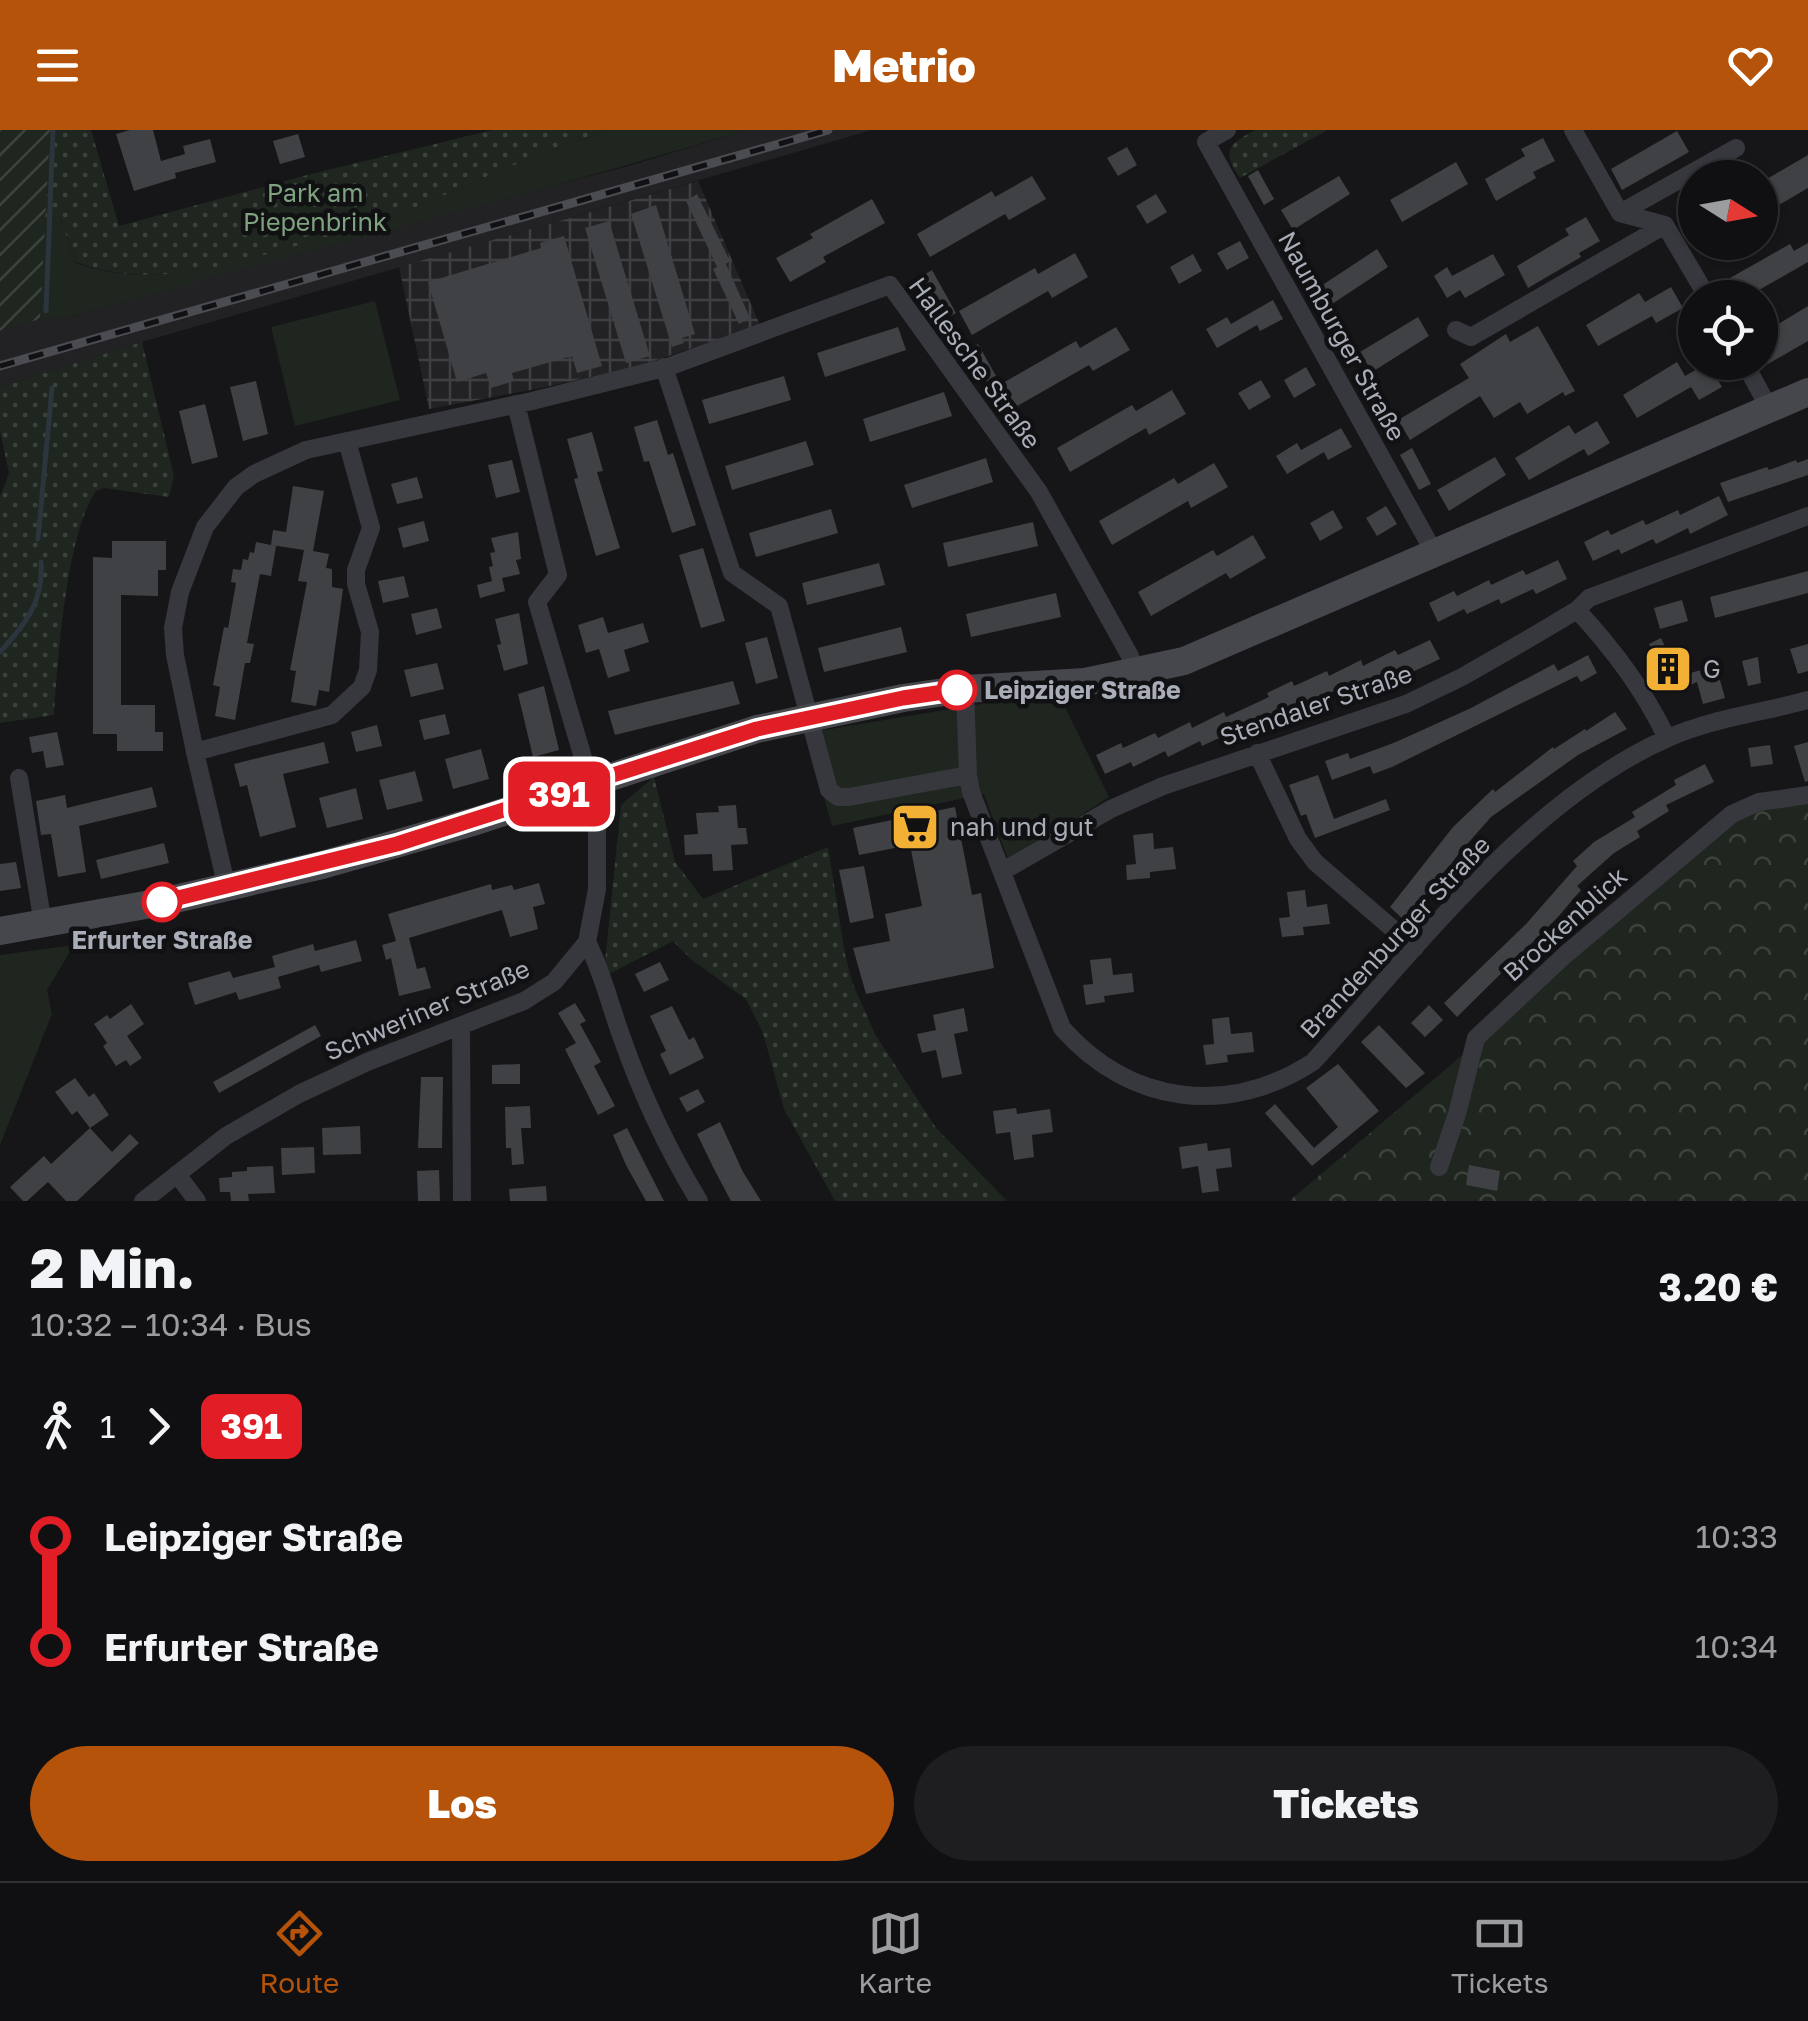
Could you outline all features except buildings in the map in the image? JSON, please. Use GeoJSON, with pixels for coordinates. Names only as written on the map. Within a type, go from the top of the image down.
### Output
{"type":"FeatureCollection","features":[{"type":"Feature","properties":{"kind":"main road"},"geometry":{"type":"LineString","coordinates":[[0,931],[227,888],[397,844],[757,729],[965,689],[1086,682],[1184,661],[1808,392]]}},
{"type":"Feature","properties":{"kind":"street","name":"Naumburger Straße"},"geometry":{"type":"LineString","coordinates":[[1227,130],[1206,142],[1435,554]]}},
{"type":"Feature","properties":{"kind":"street"},"geometry":{"type":"LineString","coordinates":[[1573,130],[1620,213],[1665,226],[1697,280]]}},
{"type":"Feature","properties":{"kind":"street"},"geometry":{"type":"LineString","coordinates":[[1620,213],[1736,148]]}},
{"type":"Feature","properties":{"kind":"street"},"geometry":{"type":"LineString","coordinates":[[1456,330],[1471,337],[1665,226]]}},
{"type":"Feature","properties":{"kind":"street","name":"Hallesche Straße"},"geometry":{"type":"LineString","coordinates":[[666,367],[890,286],[1039,492],[1136,673]]}},
{"type":"Feature","properties":{"kind":"street"},"geometry":{"type":"LineString","coordinates":[[227,888],[194,752],[175,655],[174,628],[180,592],[205,527],[236,487],[292,455],[666,367],[732,572],[779,606],[829,790],[838,797],[850,797],[968,775]]}},
{"type":"Feature","properties":{"kind":"street"},"geometry":{"type":"LineString","coordinates":[[1754,380],[1769,408]]}},
{"type":"Feature","properties":{"kind":"street"},"geometry":{"type":"LineString","coordinates":[[516,404],[558,575],[537,602],[597,805],[597,888],[588,942],[643,1093],[699,1201]]}},
{"type":"Feature","properties":{"kind":"street"},"geometry":{"type":"LineString","coordinates":[[194,752],[332,715],[362,686],[368,670],[370,632],[356,584],[356,570],[371,528],[347,440]]}},
{"type":"Feature","properties":{"kind":"street","name":"Stendaler Straße"},"geometry":{"type":"LineString","coordinates":[[1003,871],[1111,809],[1214,766],[1406,704],[1462,678],[1577,610],[1589,598],[1625,582],[1808,516]]}},
{"type":"Feature","properties":{"kind":"street"},"geometry":{"type":"LineString","coordinates":[[1577,610],[1621,658],[1668,738]]}},
{"type":"Feature","properties":{"kind":"street","name":"Brandenburger Straße"},"geometry":{"type":"LineString","coordinates":[[965,689],[968,775],[1062,1028],[1082,1052],[1103,1065],[1162,1092],[1189,1097],[1256,1091],[1313,1062],[1415,948],[1542,820],[1615,767],[1704,723],[1808,700]]}},
{"type":"Feature","properties":{"kind":"street"},"geometry":{"type":"LineString","coordinates":[[1257,754],[1298,839],[1315,862],[1415,948]]}},
{"type":"Feature","properties":{"kind":"street"},"geometry":{"type":"LineString","coordinates":[[19,778],[43,924]]}},
{"type":"Feature","properties":{"kind":"street","name":"Brockenblick"},"geometry":{"type":"LineString","coordinates":[[1439,1167],[1476,1038],[1565,956],[1732,814],[1759,802],[1808,795]]}},
{"type":"Feature","properties":{"kind":"street","name":"Schweriner Straße"},"geometry":{"type":"LineString","coordinates":[[143,1201],[226,1136],[299,1094],[367,1062],[524,1000],[554,982],[588,942]]}},
{"type":"Feature","properties":{"kind":"street"},"geometry":{"type":"LineString","coordinates":[[461,1027],[462,1201]]}},
{"type":"Feature","properties":{"kind":"street"},"geometry":{"type":"LineString","coordinates":[[177,1174],[197,1201]]}},
{"type":"Feature","properties":{"kind":"shaded area"},"geometry":{"type":"Polygon","coordinates":[[[746,130],[872,130],[142,342],[0,387],[0,331],[40,319],[67,318],[254,264],[632,165],[746,130]]]}},
{"type":"Feature","properties":{"kind":"shaded area"},"geometry":{"type":"Polygon","coordinates":[[[698,181],[760,325],[639,366],[429,409],[399,267],[698,181]]]}},
{"type":"Feature","properties":{"kind":"green space"},"geometry":{"type":"Polygon","coordinates":[[[0,130],[50,130],[40,319],[0,331],[0,130]]]}},
{"type":"Feature","properties":{"kind":"green space","name":"Park am Piepenbrink"},"geometry":{"type":"Polygon","coordinates":[[[50,130],[91,130],[119,226],[493,130],[612,130],[559,147],[352,230],[218,267],[147,275],[76,262],[60,218],[45,218],[50,130]]]}},
{"type":"Feature","properties":{"kind":"green space"},"geometry":{"type":"Polygon","coordinates":[[[612,130],[746,130],[67,318],[40,319],[45,218],[60,218],[76,263],[123,274],[194,271],[369,224],[533,157],[612,130]]]}},
{"type":"Feature","properties":{"kind":"green space"},"geometry":{"type":"Polygon","coordinates":[[[1255,130],[1326,131],[1240,178],[1230,149],[1255,130]]]}},
{"type":"Feature","properties":{"kind":"green space"},"geometry":{"type":"Polygon","coordinates":[[[375,301],[400,400],[295,426],[271,327],[375,301]]]}},
{"type":"Feature","properties":{"kind":"green space"},"geometry":{"type":"Polygon","coordinates":[[[142,342],[174,476],[169,497],[104,488],[96,491],[77,536],[71,566],[54,715],[0,723],[0,497],[9,473],[0,431],[0,387],[142,342]]]}},
{"type":"Feature","properties":{"kind":"green space"},"geometry":{"type":"Polygon","coordinates":[[[1061,699],[1109,797],[1009,862],[984,794],[832,826],[806,733],[993,702],[1061,699]]]}},
{"type":"Feature","properties":{"kind":"green space"},"geometry":{"type":"Polygon","coordinates":[[[654,777],[675,862],[703,899],[828,847],[852,982],[875,1034],[936,1128],[1007,1201],[835,1201],[784,1109],[763,1033],[746,999],[692,960],[673,941],[607,975],[605,962],[621,805],[654,777]]]}},
{"type":"Feature","properties":{"kind":"green space"},"geometry":{"type":"Polygon","coordinates":[[[1808,795],[1808,1201],[1289,1201],[1445,1070],[1708,838],[1734,818],[1808,795]]]}},
{"type":"Feature","properties":{"kind":"green space"},"geometry":{"type":"Polygon","coordinates":[[[74,945],[47,990],[52,1014],[0,1145],[0,955],[74,945]]]}},
{"type":"Feature","properties":{"kind":"waterway"},"geometry":{"type":"LineString","coordinates":[[46,311],[53,130]]}},
{"type":"Feature","properties":{"kind":"waterway"},"geometry":{"type":"LineString","coordinates":[[38,539],[52,388]]}},
{"type":"Feature","properties":{"kind":"waterway"},"geometry":{"type":"LineString","coordinates":[[0,652],[31,612],[39,589],[41,562]]}},
{"type":"Feature","properties":{"kind":"railway"},"geometry":{"type":"LineString","coordinates":[[0,366],[828,130]]}},
{"type":"Feature","properties":{"kind":"bus line","name":"391"},"geometry":{"type":"LineString","coordinates":[[162,902],[397,844],[757,729],[957,690]]}},
{"type":"Feature","properties":{"kind":"place","name":"G"},"geometry":{"type":"Point","coordinates":[1668,669]}},
{"type":"Feature","properties":{"kind":"place","name":"Leipziger Straße"},"geometry":{"type":"Point","coordinates":[957,690]}},
{"type":"Feature","properties":{"kind":"place","name":"nah und gut"},"geometry":{"type":"Point","coordinates":[915,827]}},
{"type":"Feature","properties":{"kind":"place","name":"Erfurter Straße"},"geometry":{"type":"Point","coordinates":[162,902]}}]}
